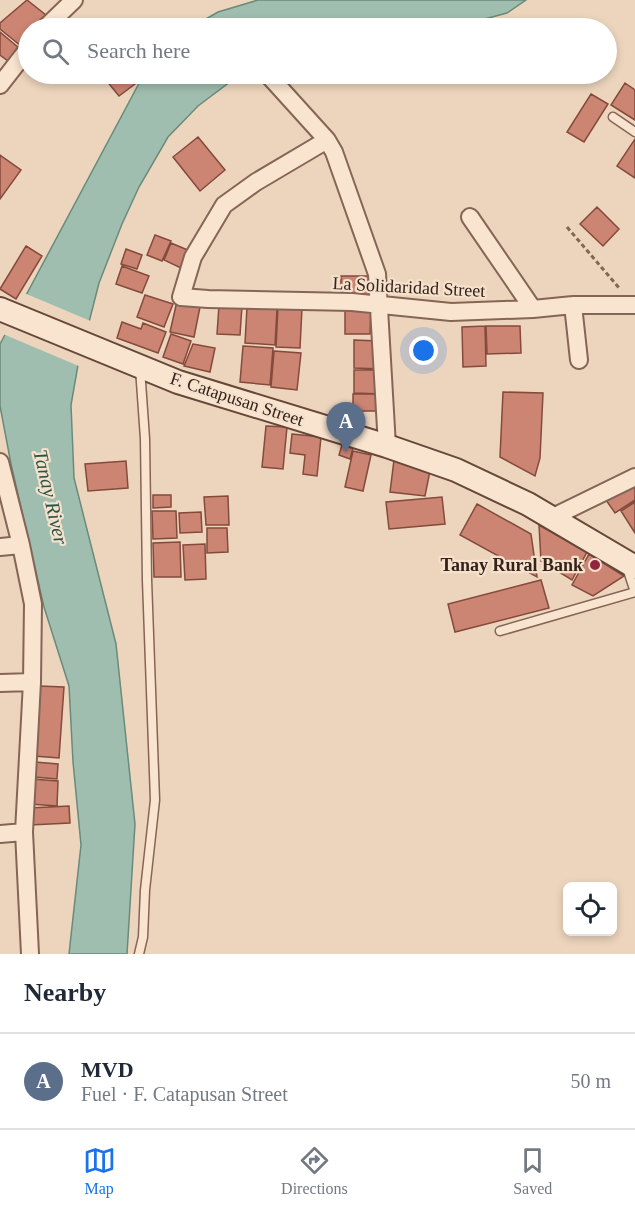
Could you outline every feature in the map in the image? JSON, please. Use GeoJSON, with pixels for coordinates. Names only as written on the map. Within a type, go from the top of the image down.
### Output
{"type":"FeatureCollection","features":[{"type":"Feature","properties":{"kind":"main road","name":"F. Catapusan Street"},"geometry":{"type":"LineString","coordinates":[[6,312],[178,382],[387,446],[456,470],[502,490],[630,564]]}},
{"type":"Feature","properties":{"kind":"street"},"geometry":{"type":"LineString","coordinates":[[55,18],[74,0]]}},
{"type":"Feature","properties":{"kind":"street"},"geometry":{"type":"LineString","coordinates":[[0,85],[18,62]]}},
{"type":"Feature","properties":{"kind":"street"},"geometry":{"type":"LineString","coordinates":[[276,84],[327,140],[334,152],[377,274],[387,446]]}},
{"type":"Feature","properties":{"kind":"street","name":"La Solidaridad Street"},"geometry":{"type":"LineString","coordinates":[[327,140],[256,182],[224,205],[193,257],[181,297],[294,300],[451,312],[573,305],[635,305]]}},
{"type":"Feature","properties":{"kind":"street"},"geometry":{"type":"LineString","coordinates":[[470,217],[533,309]]}},
{"type":"Feature","properties":{"kind":"street"},"geometry":{"type":"LineString","coordinates":[[573,305],[579,360]]}},
{"type":"Feature","properties":{"kind":"street"},"geometry":{"type":"LineString","coordinates":[[0,462],[33,603],[32,682],[24,832],[30,954]]}},
{"type":"Feature","properties":{"kind":"street"},"geometry":{"type":"LineString","coordinates":[[551,518],[635,477]]}},
{"type":"Feature","properties":{"kind":"street"},"geometry":{"type":"LineString","coordinates":[[0,547],[21,545]]}},
{"type":"Feature","properties":{"kind":"street"},"geometry":{"type":"LineString","coordinates":[[0,683],[32,682]]}},
{"type":"Feature","properties":{"kind":"street"},"geometry":{"type":"LineString","coordinates":[[0,834],[24,832]]}},
{"type":"Feature","properties":{"kind":"lane"},"geometry":{"type":"LineString","coordinates":[[613,117],[635,132]]}},
{"type":"Feature","properties":{"kind":"lane"},"geometry":{"type":"LineString","coordinates":[[139,954],[143,937],[145,890],[155,800],[147,580],[145,439],[140,367]]}},
{"type":"Feature","properties":{"kind":"lane"},"geometry":{"type":"LineString","coordinates":[[500,630],[635,592],[630,564]]}},
{"type":"Feature","properties":{"kind":"path"},"geometry":{"type":"LineString","coordinates":[[567,227],[635,305]]}},
{"type":"Feature","properties":{"kind":"water"},"geometry":{"type":"Polygon","coordinates":[[[258,0],[526,0],[507,13],[488,18],[208,18],[218,12],[258,0]]]}},
{"type":"Feature","properties":{"kind":"water","name":"Tanay River"},"geometry":{"type":"Polygon","coordinates":[[[139,84],[227,84],[198,106],[168,137],[139,187],[99,283],[78,365],[71,405],[74,478],[116,644],[135,824],[127,954],[69,954],[81,845],[69,686],[44,607],[11,464],[0,406],[0,344],[139,84]]]}},
{"type":"Feature","properties":{"kind":"pier"},"geometry":{"type":"Polygon","coordinates":[[[24,293],[93,322],[81,367],[3,334],[24,293]]]}},
{"type":"Feature","properties":{"kind":"building"},"geometry":{"type":"Polygon","coordinates":[[[27,0],[46,15],[43,18],[18,18],[18,44],[0,29],[0,23],[27,0]]]}},
{"type":"Feature","properties":{"kind":"building"},"geometry":{"type":"Polygon","coordinates":[[[0,32],[18,49],[8,61],[0,55],[0,32]]]}},
{"type":"Feature","properties":{"kind":"building"},"geometry":{"type":"Polygon","coordinates":[[[625,83],[635,90],[635,120],[611,105],[625,83]]]}},
{"type":"Feature","properties":{"kind":"building"},"geometry":{"type":"Polygon","coordinates":[[[109,84],[135,84],[119,96],[109,84]]]}},
{"type":"Feature","properties":{"kind":"building"},"geometry":{"type":"Polygon","coordinates":[[[591,94],[608,104],[584,142],[567,132],[591,94]]]}},
{"type":"Feature","properties":{"kind":"building"},"geometry":{"type":"Polygon","coordinates":[[[198,137],[225,170],[200,191],[173,157],[198,137]]]}},
{"type":"Feature","properties":{"kind":"building"},"geometry":{"type":"Polygon","coordinates":[[[635,139],[635,178],[617,166],[635,139]]]}},
{"type":"Feature","properties":{"kind":"building"},"geometry":{"type":"Polygon","coordinates":[[[0,155],[21,170],[0,199],[0,155]]]}},
{"type":"Feature","properties":{"kind":"building"},"geometry":{"type":"Polygon","coordinates":[[[597,207],[619,229],[603,246],[580,224],[597,207]]]}},
{"type":"Feature","properties":{"kind":"building"},"geometry":{"type":"Polygon","coordinates":[[[155,235],[171,241],[162,261],[147,255],[155,235]]]}},
{"type":"Feature","properties":{"kind":"building"},"geometry":{"type":"Polygon","coordinates":[[[171,243],[190,251],[183,269],[164,260],[171,243]]]}},
{"type":"Feature","properties":{"kind":"building"},"geometry":{"type":"Polygon","coordinates":[[[26,246],[42,256],[16,299],[0,289],[26,246]]]}},
{"type":"Feature","properties":{"kind":"building"},"geometry":{"type":"Polygon","coordinates":[[[126,249],[142,255],[137,269],[121,264],[126,249]]]}},
{"type":"Feature","properties":{"kind":"building"},"geometry":{"type":"Polygon","coordinates":[[[122,266],[149,276],[142,293],[116,284],[122,266]]]}},
{"type":"Feature","properties":{"kind":"building"},"geometry":{"type":"Polygon","coordinates":[[[341,276],[376,276],[376,295],[341,295],[341,276]]]}},
{"type":"Feature","properties":{"kind":"building"},"geometry":{"type":"Polygon","coordinates":[[[145,295],[173,304],[164,327],[137,317],[145,295]]]}},
{"type":"Feature","properties":{"kind":"building"},"geometry":{"type":"Polygon","coordinates":[[[177,301],[200,307],[194,337],[170,332],[177,301]]]}},
{"type":"Feature","properties":{"kind":"building"},"geometry":{"type":"Polygon","coordinates":[[[219,305],[242,306],[240,335],[217,334],[219,305]]]}},
{"type":"Feature","properties":{"kind":"building"},"geometry":{"type":"Polygon","coordinates":[[[278,306],[302,308],[300,348],[276,347],[278,306]]]}},
{"type":"Feature","properties":{"kind":"building"},"geometry":{"type":"Polygon","coordinates":[[[247,307],[277,309],[275,345],[245,343],[247,307]]]}},
{"type":"Feature","properties":{"kind":"building"},"geometry":{"type":"Polygon","coordinates":[[[345,307],[371,308],[370,334],[345,334],[345,307]]]}},
{"type":"Feature","properties":{"kind":"building"},"geometry":{"type":"Polygon","coordinates":[[[122,322],[141,329],[143,323],[166,332],[158,353],[117,338],[122,322]]]}},
{"type":"Feature","properties":{"kind":"building"},"geometry":{"type":"Polygon","coordinates":[[[485,326],[486,366],[463,367],[462,327],[485,326]]]}},
{"type":"Feature","properties":{"kind":"building"},"geometry":{"type":"Polygon","coordinates":[[[486,326],[520,326],[521,353],[487,354],[486,326]]]}},
{"type":"Feature","properties":{"kind":"building"},"geometry":{"type":"Polygon","coordinates":[[[171,334],[191,341],[183,364],[163,357],[171,334]]]}},
{"type":"Feature","properties":{"kind":"building"},"geometry":{"type":"Polygon","coordinates":[[[354,340],[379,341],[381,369],[354,368],[354,340]]]}},
{"type":"Feature","properties":{"kind":"building"},"geometry":{"type":"Polygon","coordinates":[[[193,344],[215,348],[210,372],[184,366],[193,344]]]}},
{"type":"Feature","properties":{"kind":"building"},"geometry":{"type":"Polygon","coordinates":[[[243,346],[273,348],[270,385],[240,382],[243,346]]]}},
{"type":"Feature","properties":{"kind":"building"},"geometry":{"type":"Polygon","coordinates":[[[274,351],[301,353],[297,390],[271,387],[274,351]]]}},
{"type":"Feature","properties":{"kind":"building"},"geometry":{"type":"Polygon","coordinates":[[[354,370],[382,370],[382,394],[354,393],[354,370]]]}},
{"type":"Feature","properties":{"kind":"building"},"geometry":{"type":"Polygon","coordinates":[[[503,392],[543,393],[540,458],[535,476],[500,457],[503,392]]]}},
{"type":"Feature","properties":{"kind":"building"},"geometry":{"type":"Polygon","coordinates":[[[353,394],[382,394],[382,411],[353,411],[353,394]]]}},
{"type":"Feature","properties":{"kind":"building"},"geometry":{"type":"Polygon","coordinates":[[[266,426],[287,427],[283,469],[262,467],[266,426]]]}},
{"type":"Feature","properties":{"kind":"building"},"geometry":{"type":"Polygon","coordinates":[[[292,434],[321,437],[317,476],[303,474],[305,455],[290,453],[292,434]]]}},
{"type":"Feature","properties":{"kind":"building"},"geometry":{"type":"Polygon","coordinates":[[[342,445],[353,448],[350,459],[339,455],[342,445]]]}},
{"type":"Feature","properties":{"kind":"building"},"geometry":{"type":"Polygon","coordinates":[[[353,451],[371,455],[363,491],[345,487],[353,451]]]}},
{"type":"Feature","properties":{"kind":"building"},"geometry":{"type":"Polygon","coordinates":[[[394,460],[430,471],[425,496],[390,492],[394,460]]]}},
{"type":"Feature","properties":{"kind":"building"},"geometry":{"type":"Polygon","coordinates":[[[126,461],[128,488],[88,491],[85,464],[126,461]]]}},
{"type":"Feature","properties":{"kind":"building"},"geometry":{"type":"Polygon","coordinates":[[[635,481],[635,500],[615,513],[606,500],[635,481]]]}},
{"type":"Feature","properties":{"kind":"building"},"geometry":{"type":"Polygon","coordinates":[[[153,495],[171,495],[171,507],[153,508],[153,495]]]}},
{"type":"Feature","properties":{"kind":"building"},"geometry":{"type":"Polygon","coordinates":[[[228,496],[229,525],[206,525],[204,497],[228,496]]]}},
{"type":"Feature","properties":{"kind":"building"},"geometry":{"type":"Polygon","coordinates":[[[442,497],[445,524],[389,529],[386,502],[442,497]]]}},
{"type":"Feature","properties":{"kind":"building"},"geometry":{"type":"Polygon","coordinates":[[[635,502],[635,533],[621,511],[635,502]]]}},
{"type":"Feature","properties":{"kind":"building"},"geometry":{"type":"Polygon","coordinates":[[[477,504],[531,534],[537,577],[460,535],[477,504]]]}},
{"type":"Feature","properties":{"kind":"building"},"geometry":{"type":"Polygon","coordinates":[[[152,511],[176,511],[177,538],[153,539],[152,511]]]}},
{"type":"Feature","properties":{"kind":"building"},"geometry":{"type":"Polygon","coordinates":[[[201,512],[202,532],[180,533],[179,513],[201,512]]]}},
{"type":"Feature","properties":{"kind":"building"},"geometry":{"type":"Polygon","coordinates":[[[539,525],[587,552],[572,580],[541,561],[539,525]]]}},
{"type":"Feature","properties":{"kind":"building"},"geometry":{"type":"Polygon","coordinates":[[[207,528],[227,528],[228,552],[207,553],[207,528]]]}},
{"type":"Feature","properties":{"kind":"building"},"geometry":{"type":"Polygon","coordinates":[[[180,542],[181,577],[154,577],[153,543],[180,542]]]}},
{"type":"Feature","properties":{"kind":"building"},"geometry":{"type":"Polygon","coordinates":[[[205,544],[206,579],[185,580],[183,545],[205,544]]]}},
{"type":"Feature","properties":{"kind":"building","name":"Tanay Rural Bank"},"geometry":{"type":"Polygon","coordinates":[[[589,554],[624,576],[593,596],[572,585],[589,554]]]}},
{"type":"Feature","properties":{"kind":"building"},"geometry":{"type":"Polygon","coordinates":[[[541,580],[549,608],[455,632],[448,604],[541,580]]]}},
{"type":"Feature","properties":{"kind":"building"},"geometry":{"type":"Polygon","coordinates":[[[39,686],[64,687],[59,758],[34,756],[39,686]]]}},
{"type":"Feature","properties":{"kind":"building"},"geometry":{"type":"Polygon","coordinates":[[[35,762],[58,764],[57,779],[34,777],[35,762]]]}},
{"type":"Feature","properties":{"kind":"building"},"geometry":{"type":"Polygon","coordinates":[[[32,779],[58,781],[57,806],[30,804],[32,779]]]}},
{"type":"Feature","properties":{"kind":"building"},"geometry":{"type":"Polygon","coordinates":[[[69,806],[70,823],[30,825],[29,808],[69,806]]]}},
{"type":"Feature","properties":{"kind":"place","name":"MVD"},"geometry":{"type":"Point","coordinates":[346,452]}},
{"type":"Feature","properties":{"kind":"place","name":"Tanay Rural Bank"},"geometry":{"type":"Point","coordinates":[595,565]}}]}
